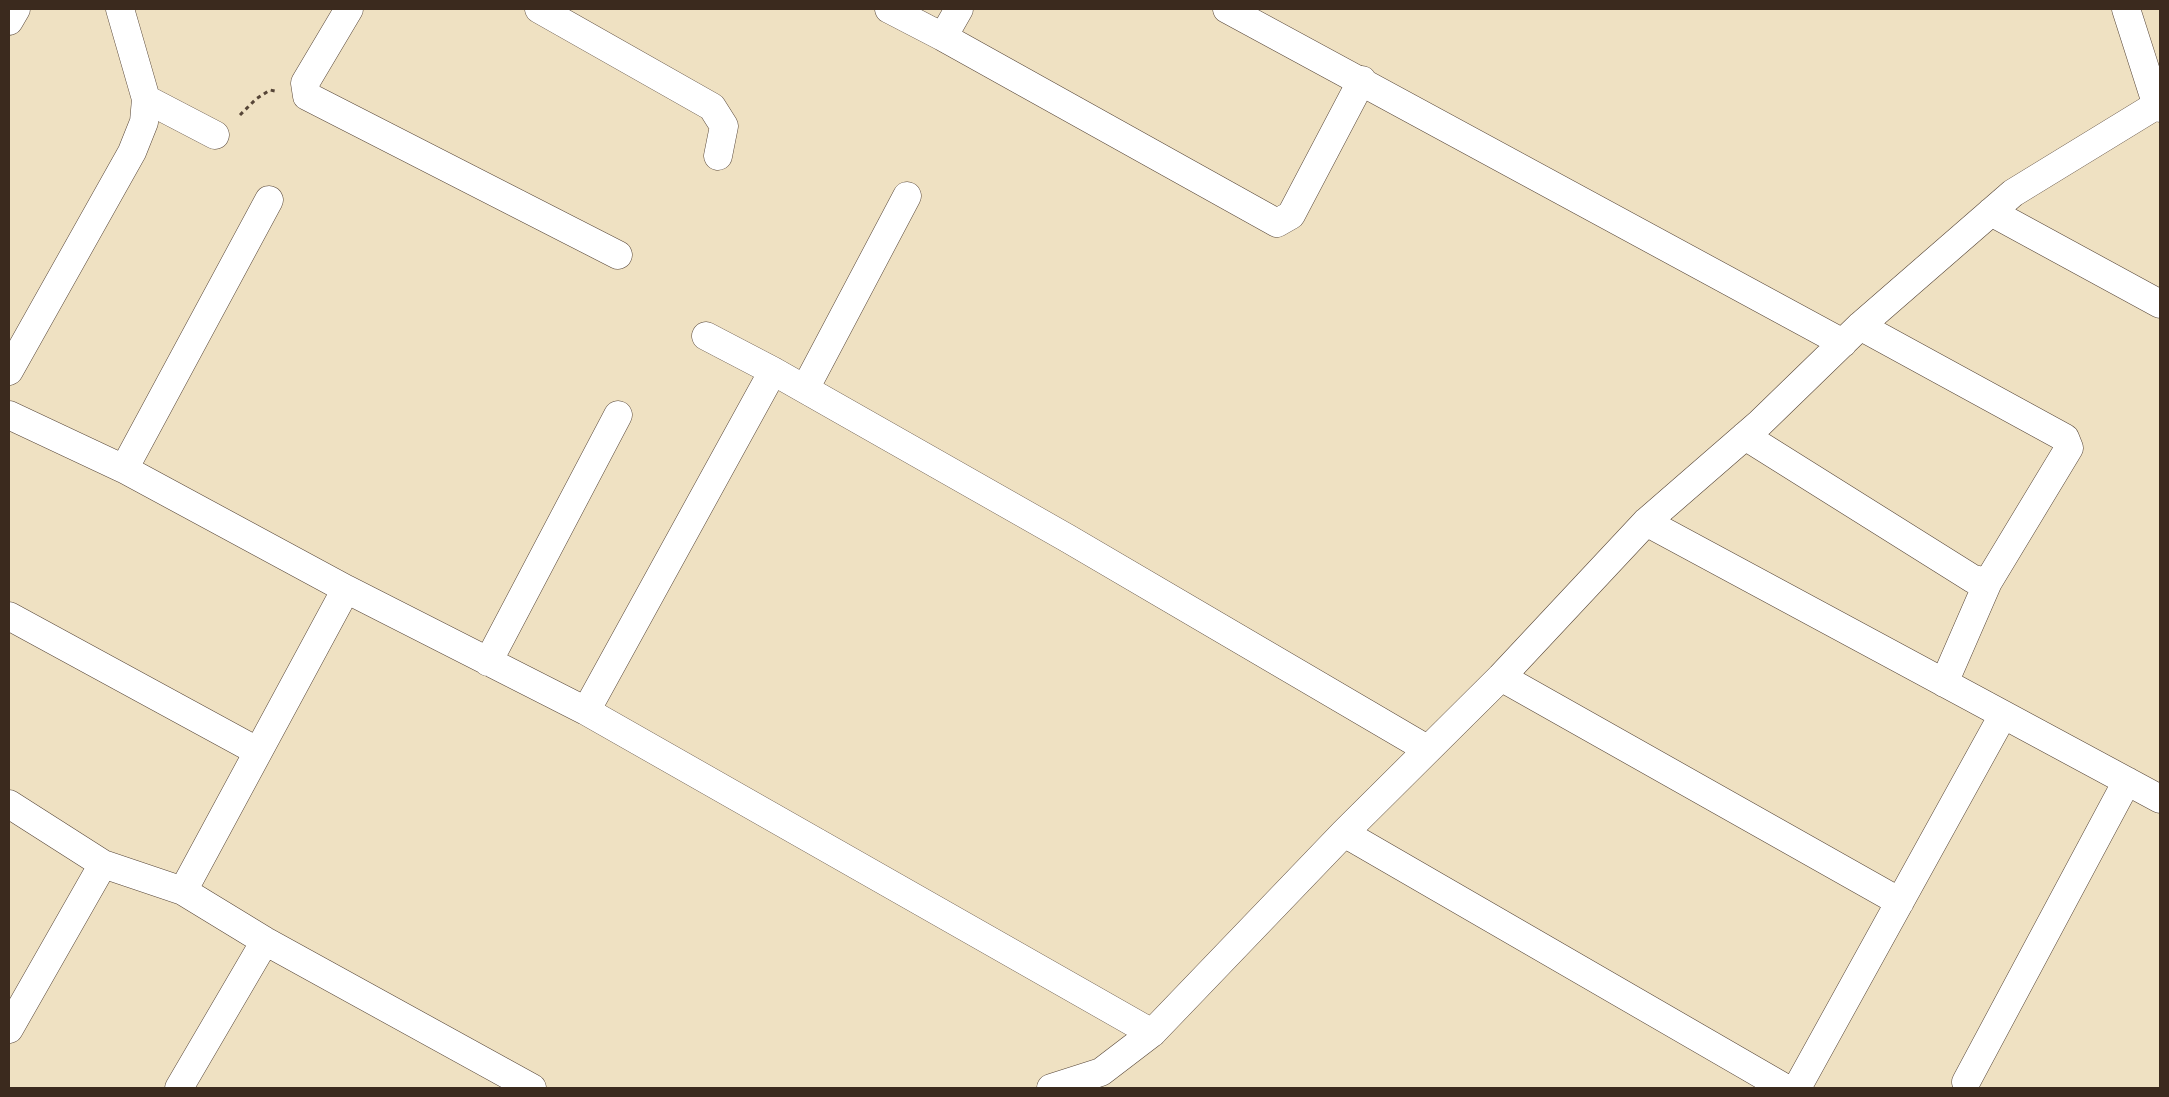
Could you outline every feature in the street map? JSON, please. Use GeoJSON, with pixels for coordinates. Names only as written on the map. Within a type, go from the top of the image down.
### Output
{"type":"FeatureCollection","features":[{"type":"Feature","properties":{"kind":"street"},"geometry":{"type":"LineString","coordinates":[[9,21],[16,9]]}},
{"type":"Feature","properties":{"kind":"street"},"geometry":{"type":"LineString","coordinates":[[9,371],[132,152],[144,122],[146,99],[120,9]]}},
{"type":"Feature","properties":{"kind":"street"},"geometry":{"type":"LineString","coordinates":[[349,9],[305,83],[307,96],[618,254]]}},
{"type":"Feature","properties":{"kind":"street"},"geometry":{"type":"LineString","coordinates":[[539,9],[712,107],[724,126],[718,156]]}},
{"type":"Feature","properties":{"kind":"street"},"geometry":{"type":"LineString","coordinates":[[889,9],[943,37],[1277,223],[1291,215],[1362,80]]}},
{"type":"Feature","properties":{"kind":"street"},"geometry":{"type":"LineString","coordinates":[[943,37],[959,9]]}},
{"type":"Feature","properties":{"kind":"street"},"geometry":{"type":"LineString","coordinates":[[1227,9],[1852,335],[2065,438],[2069,448],[1988,582],[1944,683]]}},
{"type":"Feature","properties":{"kind":"street"},"geometry":{"type":"LineString","coordinates":[[1055,1087],[1101,1072],[1152,1033],[1344,833],[1501,677],[1646,522],[1745,436],[1852,335],[2013,193],[2159,106],[2126,9]]}},
{"type":"Feature","properties":{"kind":"street"},"geometry":{"type":"LineString","coordinates":[[146,99],[215,135]]}},
{"type":"Feature","properties":{"kind":"street"},"geometry":{"type":"LineString","coordinates":[[805,390],[906,196]]}},
{"type":"Feature","properties":{"kind":"street"},"geometry":{"type":"LineString","coordinates":[[124,469],[269,200]]}},
{"type":"Feature","properties":{"kind":"street"},"geometry":{"type":"LineString","coordinates":[[1991,212],[2160,304]]}},
{"type":"Feature","properties":{"kind":"street"},"geometry":{"type":"LineString","coordinates":[[706,336],[773,371],[1067,538],[1427,749]]}},
{"type":"Feature","properties":{"kind":"street"},"geometry":{"type":"LineString","coordinates":[[586,711],[773,371]]}},
{"type":"Feature","properties":{"kind":"street"},"geometry":{"type":"LineString","coordinates":[[9,415],[124,469],[346,589],[586,711],[1152,1033]]}},
{"type":"Feature","properties":{"kind":"street"},"geometry":{"type":"LineString","coordinates":[[488,662],[618,415]]}},
{"type":"Feature","properties":{"kind":"street"},"geometry":{"type":"LineString","coordinates":[[1745,436],[1972,579],[1988,582]]}},
{"type":"Feature","properties":{"kind":"street"},"geometry":{"type":"LineString","coordinates":[[1646,522],[2160,799]]}},
{"type":"Feature","properties":{"kind":"street"},"geometry":{"type":"LineString","coordinates":[[183,891],[346,589]]}},
{"type":"Feature","properties":{"kind":"street"},"geometry":{"type":"LineString","coordinates":[[9,616],[257,751]]}},
{"type":"Feature","properties":{"kind":"street"},"geometry":{"type":"LineString","coordinates":[[1501,677],[1900,902]]}},
{"type":"Feature","properties":{"kind":"street"},"geometry":{"type":"LineString","coordinates":[[1797,1088],[2003,714]]}},
{"type":"Feature","properties":{"kind":"street"},"geometry":{"type":"LineString","coordinates":[[1966,1082],[2127,781]]}},
{"type":"Feature","properties":{"kind":"street"},"geometry":{"type":"LineString","coordinates":[[9,804],[103,864],[183,891],[265,941],[532,1088]]}},
{"type":"Feature","properties":{"kind":"street"},"geometry":{"type":"LineString","coordinates":[[1344,833],[1785,1088]]}},
{"type":"Feature","properties":{"kind":"street"},"geometry":{"type":"LineString","coordinates":[[9,1029],[103,864]]}},
{"type":"Feature","properties":{"kind":"street"},"geometry":{"type":"LineString","coordinates":[[179,1088],[265,941]]}},
{"type":"Feature","properties":{"kind":"path"},"geometry":{"type":"LineString","coordinates":[[215,135],[270,90],[307,96]]}}]}
